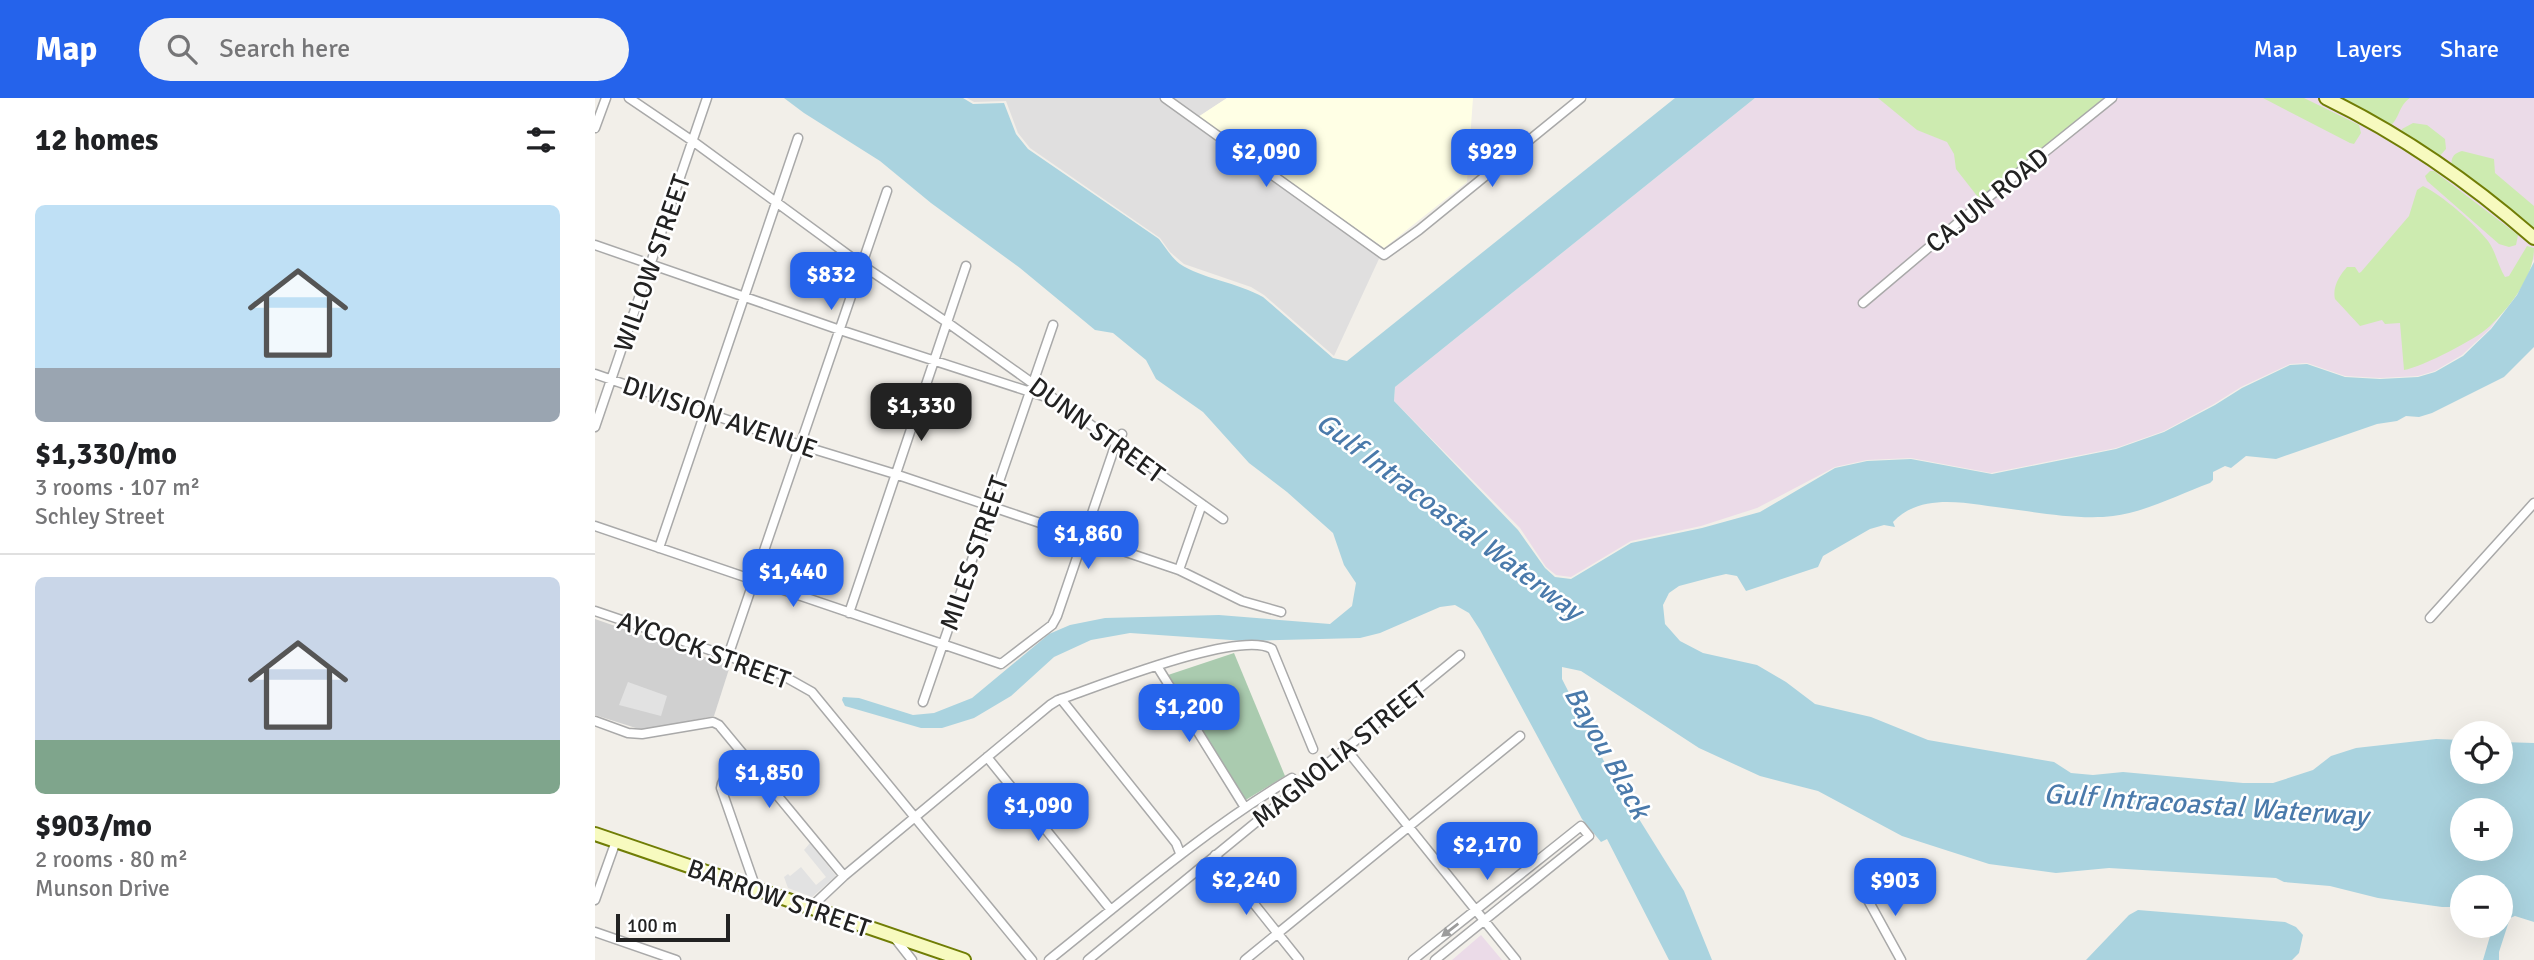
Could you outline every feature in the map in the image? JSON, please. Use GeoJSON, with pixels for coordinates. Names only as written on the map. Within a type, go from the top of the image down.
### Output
{"type":"FeatureCollection","features":[{"type":"Feature","properties":{"kind":"main road"},"geometry":{"type":"LineString","coordinates":[[2326,98],[2361,115],[2431,157],[2498,206],[2534,237]]}},
{"type":"Feature","properties":{"kind":"main road","name":"BARROW STREET"},"geometry":{"type":"LineString","coordinates":[[595,834],[964,960]]}},
{"type":"Feature","properties":{"kind":"street"},"geometry":{"type":"LineString","coordinates":[[595,128],[606,98]]}},
{"type":"Feature","properties":{"kind":"street","name":"DUNN STREET"},"geometry":{"type":"LineString","coordinates":[[629,98],[778,201],[862,265],[948,323],[1030,387],[1058,401],[1223,520]]}},
{"type":"Feature","properties":{"kind":"street","name":"WILLOW STREET"},"geometry":{"type":"LineString","coordinates":[[595,426],[707,98]]}},
{"type":"Feature","properties":{"kind":"street"},"geometry":{"type":"LineString","coordinates":[[1164,98],[1384,255],[1419,230],[1581,98]]}},
{"type":"Feature","properties":{"kind":"street","name":"CAJUN ROAD"},"geometry":{"type":"LineString","coordinates":[[1863,303],[2112,98]]}},
{"type":"Feature","properties":{"kind":"street"},"geometry":{"type":"LineString","coordinates":[[659,548],[798,138]]}},
{"type":"Feature","properties":{"kind":"street"},"geometry":{"type":"LineString","coordinates":[[728,656],[887,191]]}},
{"type":"Feature","properties":{"kind":"street"},"geometry":{"type":"LineString","coordinates":[[595,245],[840,330],[1030,387]]}},
{"type":"Feature","properties":{"kind":"street"},"geometry":{"type":"LineString","coordinates":[[849,613],[966,266]]}},
{"type":"Feature","properties":{"kind":"street","name":"MILES STREET"},"geometry":{"type":"LineString","coordinates":[[923,702],[1053,325]]}},
{"type":"Feature","properties":{"kind":"street","name":"DIVISION AVENUE"},"geometry":{"type":"LineString","coordinates":[[595,374],[1179,570],[1242,601],[1281,612]]}},
{"type":"Feature","properties":{"kind":"street"},"geometry":{"type":"LineString","coordinates":[[595,526],[1001,664],[1052,625],[1116,443],[1122,434]]}},
{"type":"Feature","properties":{"kind":"street"},"geometry":{"type":"LineString","coordinates":[[2430,618],[2534,503]]}},
{"type":"Feature","properties":{"kind":"street"},"geometry":{"type":"LineString","coordinates":[[1179,570],[1202,504]]}},
{"type":"Feature","properties":{"kind":"street","name":"AYCOCK STREET"},"geometry":{"type":"LineString","coordinates":[[595,611],[793,680],[812,692],[915,816]]}},
{"type":"Feature","properties":{"kind":"street"},"geometry":{"type":"LineString","coordinates":[[810,908],[844,876],[1050,705],[1157,666],[1224,647],[1241,644],[1267,646],[1272,649],[1314,749]]}},
{"type":"Feature","properties":{"kind":"street","name":"MAGNOLIA STREET"},"geometry":{"type":"LineString","coordinates":[[1088,960],[1460,655]]}},
{"type":"Feature","properties":{"kind":"street"},"geometry":{"type":"LineString","coordinates":[[1157,666],[1244,806]]}},
{"type":"Feature","properties":{"kind":"street"},"geometry":{"type":"LineString","coordinates":[[1061,699],[1176,843],[1180,853]]}},
{"type":"Feature","properties":{"kind":"street"},"geometry":{"type":"LineString","coordinates":[[595,722],[628,733],[642,734],[713,722],[719,725],[844,876]]}},
{"type":"Feature","properties":{"kind":"street"},"geometry":{"type":"LineString","coordinates":[[1245,960],[1520,736]]}},
{"type":"Feature","properties":{"kind":"street"},"geometry":{"type":"LineString","coordinates":[[1346,749],[1516,960]]}},
{"type":"Feature","properties":{"kind":"street"},"geometry":{"type":"LineString","coordinates":[[987,757],[1111,910]]}},
{"type":"Feature","properties":{"kind":"street"},"geometry":{"type":"LineString","coordinates":[[752,889],[753,880],[721,788],[727,775],[754,770]]}},
{"type":"Feature","properties":{"kind":"street"},"geometry":{"type":"LineString","coordinates":[[1049,960],[1180,853],[1244,806],[1292,778]]}},
{"type":"Feature","properties":{"kind":"street"},"geometry":{"type":"LineString","coordinates":[[915,816],[1032,960]]}},
{"type":"Feature","properties":{"kind":"street"},"geometry":{"type":"LineString","coordinates":[[1413,960],[1581,827],[1589,836],[1435,960]]}},
{"type":"Feature","properties":{"kind":"street"},"geometry":{"type":"LineString","coordinates":[[595,900],[616,841]]}},
{"type":"Feature","properties":{"kind":"street"},"geometry":{"type":"LineString","coordinates":[[1215,855],[1299,960]]}},
{"type":"Feature","properties":{"kind":"street"},"geometry":{"type":"LineString","coordinates":[[1863,891],[1901,960]]}},
{"type":"Feature","properties":{"kind":"street"},"geometry":{"type":"LineString","coordinates":[[595,932],[676,960]]}},
{"type":"Feature","properties":{"kind":"street"},"geometry":{"type":"LineString","coordinates":[[894,937],[909,959]]}},
{"type":"Feature","properties":{"kind":"shaded area"},"geometry":{"type":"Polygon","coordinates":[[[967,98],[1227,98],[1198,117],[1384,248],[1334,356],[1264,295],[1251,287],[1184,264],[1170,252],[1160,238],[1030,148],[1018,133],[1006,101],[974,102],[967,98]]]}},
{"type":"Feature","properties":{"kind":"shaded area"},"geometry":{"type":"Polygon","coordinates":[[[1227,98],[1473,98],[1467,182],[1384,248],[1198,117],[1227,98]]]}},
{"type":"Feature","properties":{"kind":"shaded area"},"geometry":{"type":"Polygon","coordinates":[[[1755,98],[2534,98],[2534,259],[2516,294],[2490,329],[2462,355],[2435,371],[2418,376],[2380,378],[2345,376],[2307,363],[2290,364],[2241,387],[2164,431],[2116,448],[1991,473],[1911,458],[1867,460],[1835,467],[1757,508],[1701,526],[1631,541],[1571,577],[1556,575],[1546,567],[1520,528],[1394,401],[1395,387],[1755,98]]]}},
{"type":"Feature","properties":{"kind":"shaded area"},"geometry":{"type":"Polygon","coordinates":[[[595,619],[730,666],[714,716],[639,729],[595,715],[595,619]]]}},
{"type":"Feature","properties":{"kind":"shaded area"},"geometry":{"type":"Polygon","coordinates":[[[1234,653],[1285,776],[1244,801],[1168,675],[1234,653]]]}},
{"type":"Feature","properties":{"kind":"shaded area"},"geometry":{"type":"Polygon","coordinates":[[[628,682],[667,696],[661,716],[619,705],[628,682]]]}},
{"type":"Feature","properties":{"kind":"shaded area"},"geometry":{"type":"Polygon","coordinates":[[[810,843],[836,876],[812,897],[788,888],[784,877],[788,874],[790,876],[801,867],[816,885],[826,877],[804,850],[810,843]]]}},
{"type":"Feature","properties":{"kind":"shaded area"},"geometry":{"type":"Polygon","coordinates":[[[1481,935],[1502,960],[1452,960],[1481,935]]]}},
{"type":"Feature","properties":{"kind":"green space"},"geometry":{"type":"Polygon","coordinates":[[[1878,98],[2109,98],[1981,201],[1956,169],[1954,154],[1947,142],[1917,130],[1878,98]]]}},
{"type":"Feature","properties":{"kind":"green space"},"geometry":{"type":"Polygon","coordinates":[[[2263,98],[2304,98],[2359,125],[2361,133],[2354,144],[2350,143],[2263,98]]]}},
{"type":"Feature","properties":{"kind":"green space"},"geometry":{"type":"Polygon","coordinates":[[[2336,98],[2410,98],[2389,127],[2336,98]]]}},
{"type":"Feature","properties":{"kind":"green space"},"geometry":{"type":"Polygon","coordinates":[[[2413,123],[2427,125],[2445,139],[2446,149],[2438,158],[2401,134],[2402,129],[2413,123]]]}},
{"type":"Feature","properties":{"kind":"green space"},"geometry":{"type":"Polygon","coordinates":[[[2462,151],[2494,159],[2495,173],[2534,206],[2534,232],[2452,167],[2453,156],[2462,151]]]}},
{"type":"Feature","properties":{"kind":"green space"},"geometry":{"type":"Polygon","coordinates":[[[2434,171],[2518,235],[2516,245],[2509,247],[2499,244],[2427,181],[2425,176],[2434,171]]]}},
{"type":"Feature","properties":{"kind":"green space"},"geometry":{"type":"Polygon","coordinates":[[[2423,186],[2467,218],[2482,234],[2491,245],[2505,277],[2509,276],[2527,246],[2534,248],[2533,259],[2519,291],[2490,326],[2449,352],[2404,370],[2400,323],[2385,324],[2382,320],[2360,326],[2335,299],[2335,290],[2339,277],[2347,267],[2355,267],[2361,272],[2409,216],[2417,190],[2423,186]]]}},
{"type":"Feature","properties":{"kind":"water","name":"Gulf Intracoastal Waterway"},"geometry":{"type":"Polygon","coordinates":[[[784,98],[963,98],[973,104],[1004,103],[1016,134],[1028,149],[1159,239],[1180,264],[1263,297],[1333,358],[1347,361],[1675,98],[1755,98],[1395,387],[1394,401],[1518,530],[1545,568],[1555,577],[1571,579],[1631,543],[1760,512],[1835,468],[1867,461],[1911,459],[1992,474],[2116,449],[2164,432],[2242,388],[2290,365],[2307,364],[2345,377],[2380,379],[2418,377],[2435,372],[2463,356],[2491,329],[2517,295],[2534,262],[2534,347],[2504,377],[2432,413],[2419,417],[2406,416],[2397,421],[2377,424],[2276,459],[2246,456],[2231,468],[2225,466],[2213,472],[2213,480],[2210,483],[2125,514],[2075,517],[1949,502],[1919,506],[1905,512],[1893,522],[1895,527],[1884,525],[1870,529],[1823,556],[1818,567],[1746,591],[1737,576],[1726,574],[1713,577],[1679,586],[1669,593],[1663,605],[1665,624],[1680,641],[1703,653],[1757,665],[1815,704],[1871,717],[1928,740],[2054,762],[2071,773],[2093,775],[2123,772],[2243,783],[2273,783],[2313,770],[2331,756],[2356,748],[2436,739],[2450,740],[2450,784],[2513,784],[2513,742],[2534,743],[2534,922],[2513,917],[2513,875],[2450,875],[2450,907],[2442,907],[2378,898],[2330,886],[2284,882],[2276,878],[2109,868],[2056,873],[1989,864],[1902,836],[1818,791],[1760,776],[1699,748],[1581,671],[1562,667],[1562,679],[1609,771],[1684,891],[1712,960],[1669,960],[1607,839],[1601,842],[1582,819],[1480,630],[1469,613],[1455,605],[1440,607],[1380,633],[1360,638],[1245,641],[1130,633],[1091,640],[1054,657],[1011,696],[974,718],[942,728],[921,728],[845,706],[843,697],[859,698],[913,715],[934,713],[972,698],[1049,634],[1070,625],[1105,618],[1219,615],[1330,624],[1352,606],[1356,583],[1344,565],[1333,533],[1249,463],[1203,412],[1156,379],[1146,360],[1113,333],[1095,330],[1020,268],[931,203],[880,161],[784,98]]]}},
{"type":"Feature","properties":{"kind":"water"},"geometry":{"type":"Polygon","coordinates":[[[2138,910],[2285,922],[2296,927],[2303,935],[2299,953],[2292,960],[2086,960],[2129,915],[2138,910]]]}},
{"type":"Feature","properties":{"kind":"water"},"geometry":{"type":"Polygon","coordinates":[[[2489,938],[2504,938],[2499,960],[2483,960],[2489,938]]]}},
{"type":"Feature","properties":{"kind":"water label","name":"Bayou Black"},"geometry":{"type":"Point","coordinates":[1608,752]}}]}
